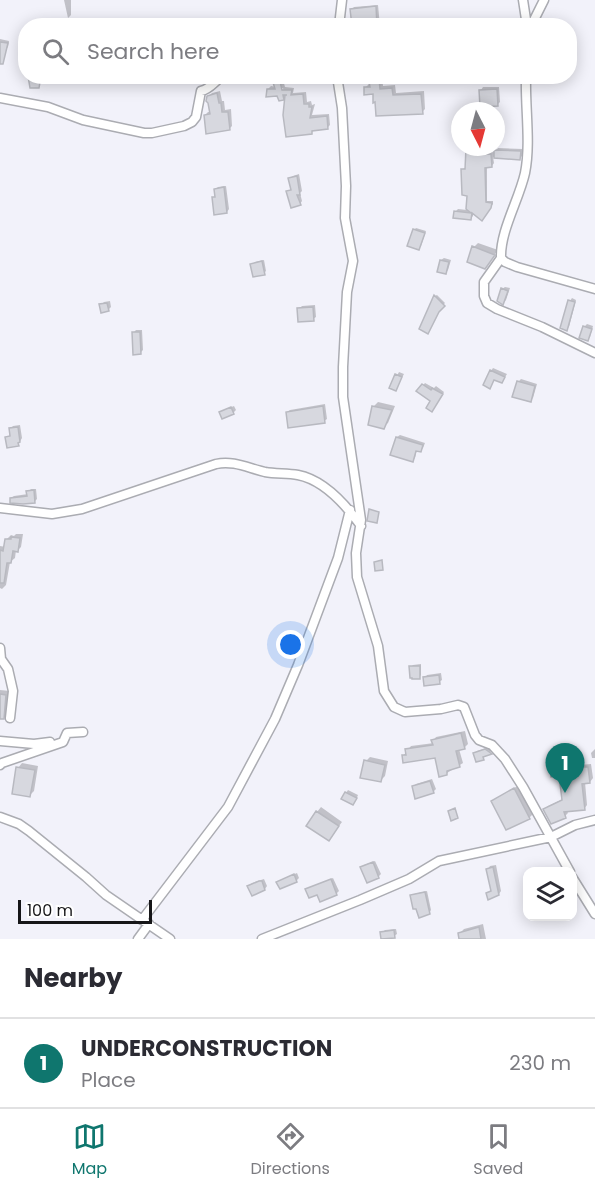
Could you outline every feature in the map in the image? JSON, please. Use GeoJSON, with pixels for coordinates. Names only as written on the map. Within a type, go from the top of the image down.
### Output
{"type":"FeatureCollection","features":[{"type":"Feature","properties":{"kind":"street"},"geometry":{"type":"LineString","coordinates":[[340,18],[342,0]]}},
{"type":"Feature","properties":{"kind":"street"},"geometry":{"type":"LineString","coordinates":[[523,0],[527,18]]}},
{"type":"Feature","properties":{"kind":"street"},"geometry":{"type":"LineString","coordinates":[[534,18],[544,0]]}},
{"type":"Feature","properties":{"kind":"street"},"geometry":{"type":"LineString","coordinates":[[0,98],[48,106],[83,120],[135,132],[152,133],[192,122],[196,117],[201,91],[214,84]]}},
{"type":"Feature","properties":{"kind":"street"},"geometry":{"type":"LineString","coordinates":[[338,84],[342,108],[346,186],[345,218],[353,261],[347,292],[343,397],[360,505],[361,526],[356,553],[357,578],[375,632],[384,691],[393,707],[405,712],[458,705],[464,707],[479,740],[492,745],[506,759],[567,867]]}},
{"type":"Feature","properties":{"kind":"street"},"geometry":{"type":"LineString","coordinates":[[526,84],[525,174],[503,239],[501,258],[484,282],[484,296],[487,303],[497,309],[542,327],[595,353]]}},
{"type":"Feature","properties":{"kind":"street"},"geometry":{"type":"LineString","coordinates":[[501,258],[517,267],[595,289]]}},
{"type":"Feature","properties":{"kind":"street"},"geometry":{"type":"LineString","coordinates":[[0,508],[52,514],[73,511],[228,462],[267,472],[300,475],[316,481],[350,510],[361,526]]}},
{"type":"Feature","properties":{"kind":"street"},"geometry":{"type":"LineString","coordinates":[[138,939],[145,922],[228,807],[274,719],[298,664],[338,558],[350,510]]}},
{"type":"Feature","properties":{"kind":"street"},"geometry":{"type":"LineString","coordinates":[[0,648],[1,659],[8,669],[13,691],[10,718]]}},
{"type":"Feature","properties":{"kind":"street"},"geometry":{"type":"LineString","coordinates":[[0,765],[63,742],[67,733],[83,732]]}},
{"type":"Feature","properties":{"kind":"street"},"geometry":{"type":"LineString","coordinates":[[0,741],[34,744],[50,742]]}},
{"type":"Feature","properties":{"kind":"street"},"geometry":{"type":"LineString","coordinates":[[0,817],[29,831],[106,895],[170,939]]}},
{"type":"Feature","properties":{"kind":"street"},"geometry":{"type":"LineString","coordinates":[[262,939],[409,879],[439,861],[551,837],[565,829],[595,820]]}},
{"type":"Feature","properties":{"kind":"street"},"geometry":{"type":"LineString","coordinates":[[577,884],[595,914]]}},
{"type":"Feature","properties":{"kind":"building"},"geometry":{"type":"Polygon","coordinates":[[[376,6],[377,18],[351,18],[350,9],[376,6]]]}},
{"type":"Feature","properties":{"kind":"building"},"geometry":{"type":"Polygon","coordinates":[[[0,42],[8,43],[3,64],[0,64],[0,42]]]}},
{"type":"Feature","properties":{"kind":"building"},"geometry":{"type":"Polygon","coordinates":[[[29,84],[40,84],[39,88],[30,88],[29,84]]]}},
{"type":"Feature","properties":{"kind":"building"},"geometry":{"type":"Polygon","coordinates":[[[274,84],[281,84],[282,90],[292,90],[291,95],[303,94],[304,104],[312,107],[310,118],[327,116],[328,129],[312,131],[312,134],[286,137],[283,115],[285,95],[283,95],[284,100],[279,101],[277,96],[266,97],[267,89],[275,89],[274,84]]]}},
{"type":"Feature","properties":{"kind":"building"},"geometry":{"type":"Polygon","coordinates":[[[369,84],[380,84],[380,89],[392,88],[393,95],[421,94],[423,114],[376,116],[373,94],[364,95],[364,87],[370,87],[369,84]]]}},
{"type":"Feature","properties":{"kind":"building"},"geometry":{"type":"Polygon","coordinates":[[[497,89],[498,102],[480,102],[479,90],[497,89]]]}},
{"type":"Feature","properties":{"kind":"building"},"geometry":{"type":"Polygon","coordinates":[[[217,93],[222,112],[228,112],[230,130],[206,134],[204,115],[210,114],[206,101],[207,96],[217,93]]]}},
{"type":"Feature","properties":{"kind":"building"},"geometry":{"type":"Polygon","coordinates":[[[505,150],[521,151],[520,160],[494,158],[494,156],[505,156],[505,150]]]}},
{"type":"Feature","properties":{"kind":"building"},"geometry":{"type":"Polygon","coordinates":[[[466,156],[491,156],[492,167],[485,168],[486,202],[492,203],[482,221],[472,213],[471,220],[453,218],[454,211],[471,213],[466,209],[467,196],[462,195],[461,169],[465,169],[466,156]]]}},
{"type":"Feature","properties":{"kind":"building"},"geometry":{"type":"Polygon","coordinates":[[[297,176],[300,195],[297,195],[301,205],[291,208],[286,191],[291,190],[288,178],[297,176]]]}},
{"type":"Feature","properties":{"kind":"building"},"geometry":{"type":"Polygon","coordinates":[[[224,187],[227,213],[214,215],[212,197],[215,197],[214,189],[224,187]]]}},
{"type":"Feature","properties":{"kind":"building"},"geometry":{"type":"Polygon","coordinates":[[[413,229],[425,233],[419,250],[407,246],[413,229]]]}},
{"type":"Feature","properties":{"kind":"building"},"geometry":{"type":"Polygon","coordinates":[[[472,246],[495,255],[485,269],[467,262],[472,246]]]}},
{"type":"Feature","properties":{"kind":"building"},"geometry":{"type":"Polygon","coordinates":[[[440,260],[449,262],[446,274],[437,272],[440,260]]]}},
{"type":"Feature","properties":{"kind":"building"},"geometry":{"type":"Polygon","coordinates":[[[262,261],[265,275],[253,277],[250,264],[262,261]]]}},
{"type":"Feature","properties":{"kind":"building"},"geometry":{"type":"Polygon","coordinates":[[[501,288],[508,291],[503,305],[497,301],[501,288]]]}},
{"type":"Feature","properties":{"kind":"building"},"geometry":{"type":"Polygon","coordinates":[[[434,295],[445,306],[439,312],[428,334],[419,329],[434,295]]]}},
{"type":"Feature","properties":{"kind":"building"},"geometry":{"type":"Polygon","coordinates":[[[568,300],[575,302],[567,331],[560,328],[568,300]]]}},
{"type":"Feature","properties":{"kind":"building"},"geometry":{"type":"Polygon","coordinates":[[[107,303],[109,311],[101,313],[99,304],[107,303]]]}},
{"type":"Feature","properties":{"kind":"building"},"geometry":{"type":"Polygon","coordinates":[[[313,307],[314,321],[298,322],[297,308],[313,307]]]}},
{"type":"Feature","properties":{"kind":"building"},"geometry":{"type":"Polygon","coordinates":[[[583,326],[592,329],[588,341],[579,338],[583,326]]]}},
{"type":"Feature","properties":{"kind":"building"},"geometry":{"type":"Polygon","coordinates":[[[132,332],[140,332],[141,354],[133,355],[132,332]]]}},
{"type":"Feature","properties":{"kind":"building"},"geometry":{"type":"Polygon","coordinates":[[[490,370],[505,377],[502,383],[494,380],[490,389],[483,385],[490,370]]]}},
{"type":"Feature","properties":{"kind":"building"},"geometry":{"type":"Polygon","coordinates":[[[395,374],[402,377],[396,391],[389,388],[395,374]]]}},
{"type":"Feature","properties":{"kind":"building"},"geometry":{"type":"Polygon","coordinates":[[[517,381],[535,386],[531,402],[512,397],[517,381]]]}},
{"type":"Feature","properties":{"kind":"building"},"geometry":{"type":"Polygon","coordinates":[[[422,384],[443,394],[432,412],[426,408],[430,401],[416,391],[422,384]]]}},
{"type":"Feature","properties":{"kind":"building"},"geometry":{"type":"Polygon","coordinates":[[[323,406],[325,423],[288,428],[286,412],[323,406]]]}},
{"type":"Feature","properties":{"kind":"building"},"geometry":{"type":"Polygon","coordinates":[[[372,406],[392,410],[384,429],[368,425],[372,406]]]}},
{"type":"Feature","properties":{"kind":"building"},"geometry":{"type":"Polygon","coordinates":[[[231,407],[234,414],[222,419],[219,412],[231,407]]]}},
{"type":"Feature","properties":{"kind":"building"},"geometry":{"type":"Polygon","coordinates":[[[18,427],[19,446],[7,448],[5,437],[10,436],[9,428],[18,427]]]}},
{"type":"Feature","properties":{"kind":"building"},"geometry":{"type":"Polygon","coordinates":[[[396,437],[423,445],[421,452],[416,451],[413,462],[390,455],[396,437]]]}},
{"type":"Feature","properties":{"kind":"building"},"geometry":{"type":"Polygon","coordinates":[[[34,490],[35,503],[10,503],[10,498],[27,496],[26,491],[34,490]]]}},
{"type":"Feature","properties":{"kind":"building"},"geometry":{"type":"Polygon","coordinates":[[[369,509],[379,512],[377,523],[367,521],[369,509]]]}},
{"type":"Feature","properties":{"kind":"building"},"geometry":{"type":"Polygon","coordinates":[[[11,537],[20,538],[18,552],[13,551],[11,563],[7,563],[4,583],[0,583],[0,550],[3,551],[5,539],[11,539],[11,537]]]}},
{"type":"Feature","properties":{"kind":"building"},"geometry":{"type":"Polygon","coordinates":[[[382,560],[383,570],[375,571],[374,562],[382,560]]]}},
{"type":"Feature","properties":{"kind":"building"},"geometry":{"type":"Polygon","coordinates":[[[409,666],[420,666],[420,679],[410,678],[409,666]]]}},
{"type":"Feature","properties":{"kind":"building"},"geometry":{"type":"Polygon","coordinates":[[[439,675],[440,684],[424,686],[423,677],[439,675]]]}},
{"type":"Feature","properties":{"kind":"building"},"geometry":{"type":"Polygon","coordinates":[[[0,694],[6,695],[4,719],[0,719],[0,694]]]}},
{"type":"Feature","properties":{"kind":"building"},"geometry":{"type":"Polygon","coordinates":[[[461,733],[465,749],[456,751],[460,767],[447,771],[447,775],[439,777],[435,758],[403,763],[402,755],[406,755],[405,749],[433,745],[431,740],[461,733]]]}},
{"type":"Feature","properties":{"kind":"building"},"geometry":{"type":"Polygon","coordinates":[[[485,749],[492,754],[476,762],[473,753],[485,749]]]}},
{"type":"Feature","properties":{"kind":"building"},"geometry":{"type":"Polygon","coordinates":[[[577,758],[578,767],[588,767],[590,783],[582,784],[585,810],[564,812],[566,818],[551,824],[543,809],[562,800],[559,776],[551,777],[550,769],[570,766],[569,759],[577,758]]]}},
{"type":"Feature","properties":{"kind":"building"},"geometry":{"type":"Polygon","coordinates":[[[364,760],[385,765],[381,782],[360,778],[364,760]]]}},
{"type":"Feature","properties":{"kind":"building"},"geometry":{"type":"Polygon","coordinates":[[[16,767],[35,770],[30,797],[12,794],[16,767]]]}},
{"type":"Feature","properties":{"kind":"building"},"geometry":{"type":"Polygon","coordinates":[[[430,781],[434,793],[415,799],[412,786],[430,781]]]}},
{"type":"Feature","properties":{"kind":"building"},"geometry":{"type":"Polygon","coordinates":[[[514,788],[530,819],[506,830],[491,801],[514,788]]]}},
{"type":"Feature","properties":{"kind":"building"},"geometry":{"type":"Polygon","coordinates":[[[345,792],[357,798],[353,805],[341,799],[345,792]]]}},
{"type":"Feature","properties":{"kind":"building"},"geometry":{"type":"Polygon","coordinates":[[[455,808],[458,818],[451,821],[448,811],[455,808]]]}},
{"type":"Feature","properties":{"kind":"building"},"geometry":{"type":"Polygon","coordinates":[[[316,811],[339,826],[329,841],[306,826],[316,811]]]}},
{"type":"Feature","properties":{"kind":"building"},"geometry":{"type":"Polygon","coordinates":[[[373,862],[379,878],[367,883],[360,867],[373,862]]]}},
{"type":"Feature","properties":{"kind":"building"},"geometry":{"type":"Polygon","coordinates":[[[493,867],[499,895],[488,900],[486,893],[491,891],[486,869],[493,867]]]}},
{"type":"Feature","properties":{"kind":"building"},"geometry":{"type":"Polygon","coordinates":[[[294,874],[297,882],[280,889],[276,882],[294,874]]]}},
{"type":"Feature","properties":{"kind":"building"},"geometry":{"type":"Polygon","coordinates":[[[331,879],[337,895],[320,902],[317,895],[309,898],[305,889],[331,879]]]}},
{"type":"Feature","properties":{"kind":"building"},"geometry":{"type":"Polygon","coordinates":[[[262,881],[265,890],[252,896],[247,886],[262,881]]]}},
{"type":"Feature","properties":{"kind":"building"},"geometry":{"type":"Polygon","coordinates":[[[425,892],[430,914],[419,918],[416,909],[413,909],[410,895],[425,892]]]}},
{"type":"Feature","properties":{"kind":"building"},"geometry":{"type":"Polygon","coordinates":[[[479,927],[481,939],[459,939],[458,933],[479,927]]]}},
{"type":"Feature","properties":{"kind":"building"},"geometry":{"type":"Polygon","coordinates":[[[394,930],[395,938],[381,939],[380,932],[394,930]]]}},
{"type":"Feature","properties":{"kind":"place","name":"UNDERCONSTRUCTION"},"geometry":{"type":"Point","coordinates":[565,793]}}]}
